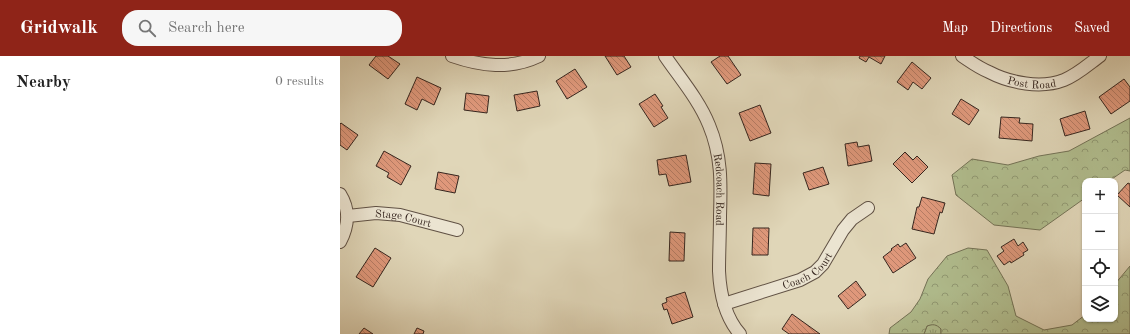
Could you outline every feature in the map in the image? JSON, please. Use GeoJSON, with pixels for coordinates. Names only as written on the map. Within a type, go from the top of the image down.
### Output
{"type":"FeatureCollection","features":[{"type":"Feature","properties":{"kind":"street"},"geometry":{"type":"LineString","coordinates":[[452,56],[482,64],[502,65],[522,63],[539,56]]}},
{"type":"Feature","properties":{"kind":"street","name":"Redcoach Road"},"geometry":{"type":"LineString","coordinates":[[665,56],[701,109],[709,124],[716,146],[721,169],[720,283],[724,304],[732,322],[740,334]]}},
{"type":"Feature","properties":{"kind":"street","name":"Post Road"},"geometry":{"type":"LineString","coordinates":[[962,56],[989,73],[1001,78],[1019,82],[1042,84],[1065,79],[1100,56]]}},
{"type":"Feature","properties":{"kind":"street"},"geometry":{"type":"LineString","coordinates":[[340,194],[345,204],[348,216],[340,242]]}},
{"type":"Feature","properties":{"kind":"street","name":"Coach Court"},"geometry":{"type":"LineString","coordinates":[[724,304],[800,280],[815,272],[823,264],[843,230],[852,219],[868,208]]}},
{"type":"Feature","properties":{"kind":"street","name":"Stage Court"},"geometry":{"type":"LineString","coordinates":[[348,216],[376,213],[400,216],[457,230]]}},
{"type":"Feature","properties":{"kind":"green space"},"geometry":{"type":"Polygon","coordinates":[[[1130,118],[1130,171],[1125,170],[1113,178],[1082,178],[1082,200],[1040,230],[994,225],[956,195],[952,175],[972,159],[1008,165],[1039,156],[1069,151],[1130,118]]]}},
{"type":"Feature","properties":{"kind":"green space"},"geometry":{"type":"Polygon","coordinates":[[[968,248],[987,250],[1008,286],[1016,316],[1044,330],[1072,325],[1082,317],[1082,322],[1118,322],[1118,280],[1130,266],[1130,334],[941,334],[941,329],[936,325],[933,325],[927,326],[924,334],[889,334],[890,328],[911,312],[920,299],[928,279],[947,256],[968,248]]]}},
{"type":"Feature","properties":{"kind":"green space"},"geometry":{"type":"Polygon","coordinates":[[[932,324],[937,325],[941,329],[941,334],[924,334],[927,326],[932,324]]]}},
{"type":"Feature","properties":{"kind":"building"},"geometry":{"type":"Polygon","coordinates":[[[376,56],[388,56],[400,64],[388,79],[369,65],[376,56]]]}},
{"type":"Feature","properties":{"kind":"building"},"geometry":{"type":"Polygon","coordinates":[[[605,56],[624,56],[631,67],[617,75],[605,56]]]}},
{"type":"Feature","properties":{"kind":"building"},"geometry":{"type":"Polygon","coordinates":[[[720,56],[728,56],[741,75],[727,84],[711,62],[720,56]]]}},
{"type":"Feature","properties":{"kind":"building"},"geometry":{"type":"Polygon","coordinates":[[[860,56],[885,56],[881,64],[869,57],[866,62],[859,58],[860,56]]]}},
{"type":"Feature","properties":{"kind":"building"},"geometry":{"type":"Polygon","coordinates":[[[912,62],[931,78],[922,89],[913,82],[908,90],[897,82],[912,62]]]}},
{"type":"Feature","properties":{"kind":"building"},"geometry":{"type":"Polygon","coordinates":[[[575,69],[587,87],[567,99],[556,81],[575,69]]]}},
{"type":"Feature","properties":{"kind":"building"},"geometry":{"type":"Polygon","coordinates":[[[417,77],[441,88],[434,105],[422,99],[417,110],[405,104],[417,77]]]}},
{"type":"Feature","properties":{"kind":"building"},"geometry":{"type":"Polygon","coordinates":[[[1124,79],[1130,87],[1130,101],[1111,114],[1099,97],[1124,79]]]}},
{"type":"Feature","properties":{"kind":"building"},"geometry":{"type":"Polygon","coordinates":[[[537,91],[540,106],[517,111],[514,95],[537,91]]]}},
{"type":"Feature","properties":{"kind":"building"},"geometry":{"type":"Polygon","coordinates":[[[466,93],[489,96],[487,113],[464,110],[466,93]]]}},
{"type":"Feature","properties":{"kind":"building"},"geometry":{"type":"Polygon","coordinates":[[[655,94],[663,106],[661,107],[668,118],[654,127],[639,104],[655,94]]]}},
{"type":"Feature","properties":{"kind":"building"},"geometry":{"type":"Polygon","coordinates":[[[961,99],[979,110],[969,125],[952,114],[961,99]]]}},
{"type":"Feature","properties":{"kind":"building"},"geometry":{"type":"Polygon","coordinates":[[[760,105],[771,133],[750,141],[739,113],[760,105]]]}},
{"type":"Feature","properties":{"kind":"building"},"geometry":{"type":"Polygon","coordinates":[[[1085,111],[1090,129],[1065,136],[1060,119],[1085,111]]]}},
{"type":"Feature","properties":{"kind":"building"},"geometry":{"type":"Polygon","coordinates":[[[1001,117],[1020,118],[1019,123],[1033,124],[1032,141],[999,138],[1001,117]]]}},
{"type":"Feature","properties":{"kind":"building"},"geometry":{"type":"Polygon","coordinates":[[[341,123],[358,135],[347,150],[340,145],[341,123]]]}},
{"type":"Feature","properties":{"kind":"building"},"geometry":{"type":"Polygon","coordinates":[[[857,142],[858,147],[869,145],[872,161],[848,166],[845,144],[857,142]]]}},
{"type":"Feature","properties":{"kind":"building"},"geometry":{"type":"Polygon","coordinates":[[[384,151],[411,166],[401,185],[387,177],[389,173],[376,166],[384,151]]]}},
{"type":"Feature","properties":{"kind":"building"},"geometry":{"type":"Polygon","coordinates":[[[905,152],[913,160],[917,156],[928,167],[912,183],[893,164],[905,152]]]}},
{"type":"Feature","properties":{"kind":"building"},"geometry":{"type":"Polygon","coordinates":[[[686,155],[691,182],[669,186],[666,174],[659,175],[657,160],[686,155]]]}},
{"type":"Feature","properties":{"kind":"building"},"geometry":{"type":"Polygon","coordinates":[[[755,163],[771,164],[769,196],[753,194],[755,163]]]}},
{"type":"Feature","properties":{"kind":"building"},"geometry":{"type":"Polygon","coordinates":[[[823,167],[829,184],[809,190],[803,173],[823,167]]]}},
{"type":"Feature","properties":{"kind":"building"},"geometry":{"type":"Polygon","coordinates":[[[438,172],[459,176],[455,193],[435,189],[438,172]]]}},
{"type":"Feature","properties":{"kind":"building"},"geometry":{"type":"Polygon","coordinates":[[[1128,183],[1130,184],[1130,207],[1118,196],[1118,194],[1128,183]]]}},
{"type":"Feature","properties":{"kind":"building"},"geometry":{"type":"Polygon","coordinates":[[[922,197],[945,203],[942,213],[940,212],[934,234],[912,229],[917,207],[919,207],[922,197]]]}},
{"type":"Feature","properties":{"kind":"building"},"geometry":{"type":"Polygon","coordinates":[[[753,228],[769,228],[768,255],[752,255],[753,228]]]}},
{"type":"Feature","properties":{"kind":"building"},"geometry":{"type":"Polygon","coordinates":[[[670,232],[685,233],[684,261],[669,261],[670,232]]]}},
{"type":"Feature","properties":{"kind":"building"},"geometry":{"type":"Polygon","coordinates":[[[1014,239],[1018,246],[1023,242],[1028,250],[1023,253],[1024,255],[1011,263],[1010,261],[1004,265],[997,256],[1004,251],[1001,247],[1014,239]]]}},
{"type":"Feature","properties":{"kind":"building"},"geometry":{"type":"Polygon","coordinates":[[[906,243],[916,258],[893,273],[883,257],[898,244],[900,247],[906,243]]]}},
{"type":"Feature","properties":{"kind":"building"},"geometry":{"type":"Polygon","coordinates":[[[375,248],[391,258],[373,287],[356,277],[375,248]]]}},
{"type":"Feature","properties":{"kind":"building"},"geometry":{"type":"Polygon","coordinates":[[[856,281],[866,295],[848,309],[838,296],[856,281]]]}},
{"type":"Feature","properties":{"kind":"building"},"geometry":{"type":"Polygon","coordinates":[[[685,292],[693,317],[672,324],[667,309],[664,310],[662,304],[667,302],[666,298],[685,292]]]}},
{"type":"Feature","properties":{"kind":"building"},"geometry":{"type":"Polygon","coordinates":[[[792,314],[820,334],[789,334],[782,329],[792,314]]]}},
{"type":"Feature","properties":{"kind":"building"},"geometry":{"type":"Polygon","coordinates":[[[364,328],[373,334],[359,334],[364,328]]]}},
{"type":"Feature","properties":{"kind":"building"},"geometry":{"type":"Polygon","coordinates":[[[417,328],[424,331],[423,334],[414,334],[417,328]]]}}]}
